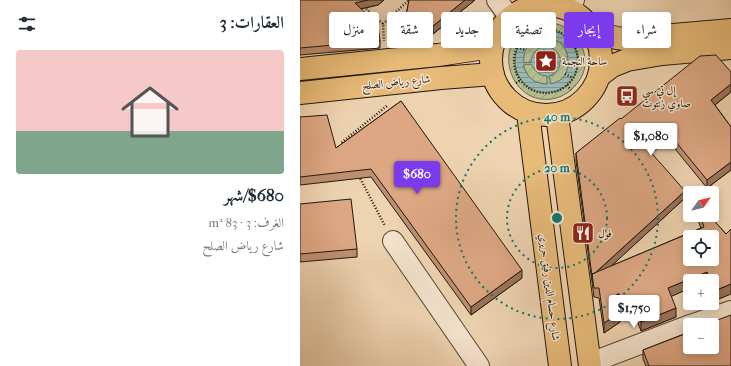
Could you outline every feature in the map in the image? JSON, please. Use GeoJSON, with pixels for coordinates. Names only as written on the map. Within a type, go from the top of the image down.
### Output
{"type":"FeatureCollection","features":[{"type":"Feature","properties":{"kind":"main road"},"geometry":{"type":"LineString","coordinates":[[519,12],[539,3],[559,6],[567,11]]}},
{"type":"Feature","properties":{"kind":"main road"},"geometry":{"type":"LineString","coordinates":[[501,28],[495,38],[501,45]]}},
{"type":"Feature","properties":{"kind":"main road"},"geometry":{"type":"LineString","coordinates":[[614,37],[627,39],[731,30]]}},
{"type":"Feature","properties":{"kind":"main road","name":"شارع رياض الصلح"},"geometry":{"type":"LineString","coordinates":[[300,69],[438,55],[501,46]]}},
{"type":"Feature","properties":{"kind":"main road"},"geometry":{"type":"LineString","coordinates":[[501,48],[491,65],[496,82],[505,98],[520,109],[538,115],[548,116],[571,110],[584,101],[590,94],[596,86],[602,62],[600,48]]}},
{"type":"Feature","properties":{"kind":"main road"},"geometry":{"type":"LineString","coordinates":[[599,76],[612,66],[627,60],[662,54],[731,48]]}},
{"type":"Feature","properties":{"kind":"main road","name":"شارع رياض الصلح"},"geometry":{"type":"LineString","coordinates":[[300,93],[434,78],[493,74]]}},
{"type":"Feature","properties":{"kind":"main road","name":"شارع حسام الدين رفيق حريري"},"geometry":{"type":"LineString","coordinates":[[528,112],[560,366]]}},
{"type":"Feature","properties":{"kind":"main road"},"geometry":{"type":"LineString","coordinates":[[557,114],[590,364]]}},
{"type":"Feature","properties":{"kind":"street"},"geometry":{"type":"LineString","coordinates":[[497,0],[509,12]]}},
{"type":"Feature","properties":{"kind":"street"},"geometry":{"type":"LineString","coordinates":[[393,241],[479,366]]}},
{"type":"Feature","properties":{"kind":"street"},"geometry":{"type":"LineString","coordinates":[[711,318],[731,311]]}},
{"type":"Feature","properties":{"kind":"street"},"geometry":{"type":"LineString","coordinates":[[590,364],[683,328]]}},
{"type":"Feature","properties":{"kind":"path"},"geometry":{"type":"LineString","coordinates":[[383,24],[409,0]]}},
{"type":"Feature","properties":{"kind":"path"},"geometry":{"type":"LineString","coordinates":[[361,5],[383,24],[386,60]]}},
{"type":"Feature","properties":{"kind":"path"},"geometry":{"type":"LineString","coordinates":[[556,28],[567,11]]}},
{"type":"Feature","properties":{"kind":"path"},"geometry":{"type":"LineString","coordinates":[[525,50],[518,48],[516,53],[516,72],[521,80],[530,88],[543,93],[560,90],[573,78],[578,64],[578,57],[576,50],[568,38],[562,33],[556,32]]}},
{"type":"Feature","properties":{"kind":"path"},"geometry":{"type":"LineString","coordinates":[[565,74],[573,78]]}},
{"type":"Feature","properties":{"kind":"path"},"geometry":{"type":"LineString","coordinates":[[516,83],[521,80]]}},
{"type":"Feature","properties":{"kind":"path"},"geometry":{"type":"LineString","coordinates":[[567,85],[571,90]]}},
{"type":"Feature","properties":{"kind":"path"},"geometry":{"type":"LineString","coordinates":[[344,150],[341,143],[388,105]]}},
{"type":"Feature","properties":{"kind":"path"},"geometry":{"type":"LineString","coordinates":[[356,171],[393,241]]}},
{"type":"Feature","properties":{"kind":"green space"},"geometry":{"type":"Polygon","coordinates":[[[556,24],[564,27],[564,36],[561,33],[556,32],[556,24]]]}},
{"type":"Feature","properties":{"kind":"green space"},"geometry":{"type":"Polygon","coordinates":[[[556,40],[563,45],[568,57],[560,58],[552,48],[556,48],[556,40]]]}},
{"type":"Feature","properties":{"kind":"green space"},"geometry":{"type":"Polygon","coordinates":[[[518,48],[515,62],[516,72],[521,80],[552,92],[560,90],[567,85],[578,57],[575,48],[583,48],[584,51],[585,66],[583,74],[576,85],[564,95],[552,99],[538,99],[526,93],[517,85],[511,74],[509,61],[510,49],[518,48]]]}},
{"type":"Feature","properties":{"kind":"green space"},"geometry":{"type":"Polygon","coordinates":[[[526,48],[542,48],[531,62],[523,63],[526,48]]]}},
{"type":"Feature","properties":{"kind":"green space"},"geometry":{"type":"Polygon","coordinates":[[[568,59],[568,68],[565,75],[556,83],[551,84],[549,76],[553,75],[560,60],[568,59]]]}},
{"type":"Feature","properties":{"kind":"green space"},"geometry":{"type":"Polygon","coordinates":[[[523,64],[531,64],[539,74],[547,76],[548,84],[538,83],[531,79],[526,73],[523,64]]]}},
{"type":"Feature","properties":{"kind":"water"},"geometry":{"type":"Polygon","coordinates":[[[557,32],[564,36],[564,47],[556,40],[557,32]]]}},
{"type":"Feature","properties":{"kind":"water"},"geometry":{"type":"Polygon","coordinates":[[[519,48],[527,48],[524,54],[524,63],[531,62],[534,52],[540,48],[552,48],[558,53],[560,58],[568,57],[564,48],[574,48],[577,58],[577,69],[572,80],[564,88],[551,92],[537,91],[527,86],[519,77],[516,66],[516,55],[519,48]],[[568,59],[560,60],[558,70],[549,76],[551,84],[556,83],[565,75],[568,68],[568,59]],[[531,64],[523,65],[529,76],[538,83],[547,84],[547,76],[541,75],[537,72],[531,64]]]}},
{"type":"Feature","properties":{"kind":"building"},"geometry":{"type":"Polygon","coordinates":[[[300,0],[368,0],[355,3],[364,12],[329,12],[329,45],[300,48],[300,0]]]}},
{"type":"Feature","properties":{"kind":"building"},"geometry":{"type":"Polygon","coordinates":[[[409,0],[465,0],[450,12],[441,12],[441,20],[433,26],[433,12],[407,12],[409,0]]]}},
{"type":"Feature","properties":{"kind":"building"},"geometry":{"type":"Polygon","coordinates":[[[716,55],[731,72],[731,84],[711,100],[731,127],[731,162],[707,180],[667,131],[648,149],[683,189],[683,193],[595,273],[592,274],[592,276],[576,153],[700,56],[716,55]]]}},
{"type":"Feature","properties":{"kind":"building"},"geometry":{"type":"Polygon","coordinates":[[[401,101],[522,270],[471,307],[371,169],[300,177],[300,117],[327,115],[336,148],[401,101]]]}},
{"type":"Feature","properties":{"kind":"building"},"geometry":{"type":"Polygon","coordinates":[[[351,199],[357,249],[300,254],[300,204],[351,199]]]}},
{"type":"Feature","properties":{"kind":"building"},"geometry":{"type":"Polygon","coordinates":[[[702,222],[715,222],[726,234],[731,229],[731,284],[719,289],[719,274],[708,274],[707,272],[702,274],[683,274],[683,282],[668,288],[676,308],[641,322],[634,303],[625,309],[619,294],[617,294],[620,313],[604,323],[599,288],[594,288],[592,274],[683,236],[683,266],[719,266],[719,230],[697,230],[704,227],[702,222]]]}},
{"type":"Feature","properties":{"kind":"building"},"geometry":{"type":"Polygon","coordinates":[[[731,315],[731,366],[649,366],[643,350],[683,335],[683,354],[719,354],[719,320],[731,315]]]}},
{"type":"Feature","properties":{"kind":"place","name":"ساحة النجمة"},"geometry":{"type":"Point","coordinates":[546,61]}},
{"type":"Feature","properties":{"kind":"place","name":"إل تي سي صاوي زنتوت"},"geometry":{"type":"Point","coordinates":[627,96]}},
{"type":"Feature","properties":{"kind":"place","name":"فول"},"geometry":{"type":"Point","coordinates":[583,233]}}]}
